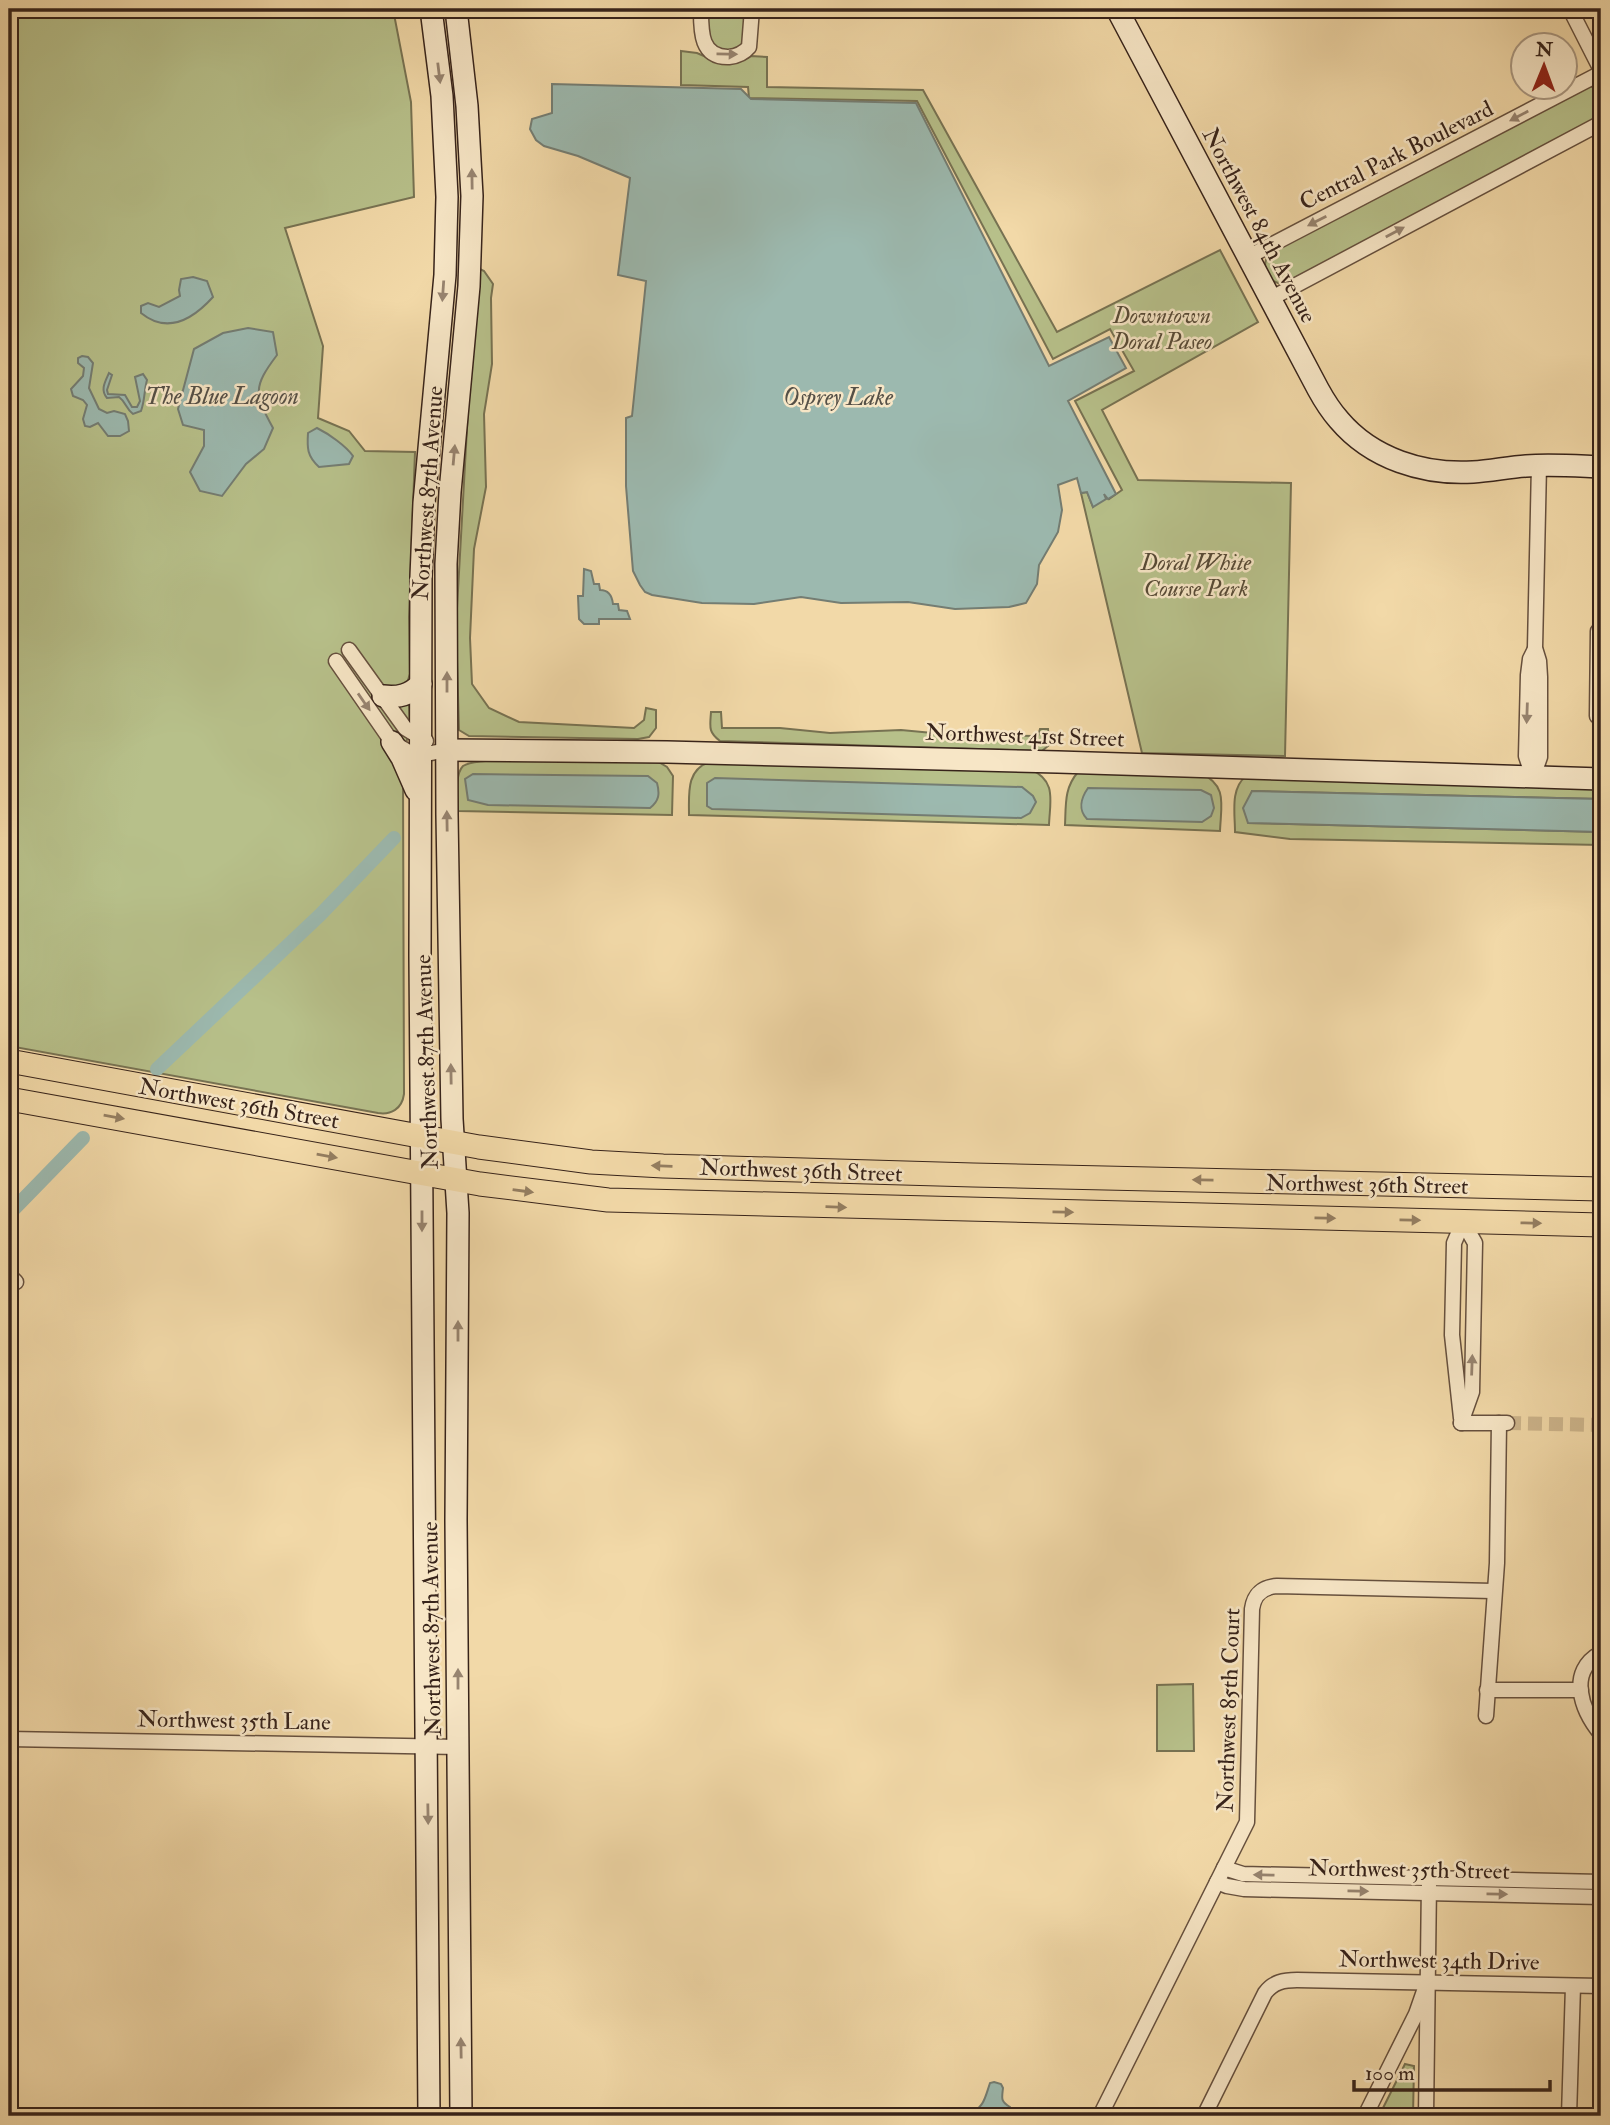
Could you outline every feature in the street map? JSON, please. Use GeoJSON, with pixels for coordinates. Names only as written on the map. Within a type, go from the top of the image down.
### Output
{"type":"FeatureCollection","features":[{"type":"Feature","properties":{"kind":"main road","name":"Northwest 87th Avenue"},"geometry":{"type":"LineString","coordinates":[[429,2116],[419,801],[423,524],[447,223],[445,138],[431,9]]}},
{"type":"Feature","properties":{"kind":"main road","name":"Northwest 87th Avenue"},"geometry":{"type":"LineString","coordinates":[[456,9],[470,145],[472,226],[447,553],[450,970],[458,1286],[461,2116]]}},
{"type":"Feature","properties":{"kind":"main road","name":"Northwest 84th Avenue"},"geometry":{"type":"LineString","coordinates":[[1117,9],[1318,389],[1337,419],[1376,451],[1409,465],[1437,471],[1475,472],[1539,465],[1601,467]]}},
{"type":"Feature","properties":{"kind":"main road"},"geometry":{"type":"LineString","coordinates":[[447,223],[472,226]]}},
{"type":"Feature","properties":{"kind":"main road"},"geometry":{"type":"LineString","coordinates":[[383,696],[402,696],[421,684]]}},
{"type":"Feature","properties":{"kind":"main road"},"geometry":{"type":"LineString","coordinates":[[392,742],[402,758],[419,801]]}},
{"type":"Feature","properties":{"kind":"main road","name":"Northwest 41st Street"},"geometry":{"type":"LineString","coordinates":[[447,750],[667,752],[1072,762],[1601,779]]}},
{"type":"Feature","properties":{"kind":"main road"},"geometry":{"type":"LineString","coordinates":[[419,887],[437,923],[439,957],[450,970]]}},
{"type":"Feature","properties":{"kind":"main road","name":"Northwest 36th Street"},"geometry":{"type":"LineString","coordinates":[[9,1062],[422,1137],[609,1164],[1601,1189]]}},
{"type":"Feature","properties":{"kind":"main road","name":"Northwest 36th Street"},"geometry":{"type":"LineString","coordinates":[[9,1098],[456,1180],[608,1200],[1601,1225]]}},
{"type":"Feature","properties":{"kind":"main road"},"geometry":{"type":"LineString","coordinates":[[163,1126],[183,1121],[198,1112],[211,1098]]}},
{"type":"Feature","properties":{"kind":"main road"},"geometry":{"type":"LineString","coordinates":[[199,1132],[212,1121],[228,1114],[258,1107]]}},
{"type":"Feature","properties":{"kind":"main road"},"geometry":{"type":"LineString","coordinates":[[768,1205],[776,1188],[827,1171]]}},
{"type":"Feature","properties":{"kind":"main road"},"geometry":{"type":"LineString","coordinates":[[1237,1216],[1239,1181]]}},
{"type":"Feature","properties":{"kind":"main road"},"geometry":{"type":"LineString","coordinates":[[1463,1186],[1463,1222]]}},
{"type":"Feature","properties":{"kind":"main road"},"geometry":{"type":"LineString","coordinates":[[425,1553],[457,1553]]}},
{"type":"Feature","properties":{"kind":"street"},"geometry":{"type":"LineString","coordinates":[[701,9],[701,29],[705,46],[712,53],[726,57],[740,54],[749,47],[752,9]]}},
{"type":"Feature","properties":{"kind":"street"},"geometry":{"type":"LineString","coordinates":[[1570,9],[1601,72]]}},
{"type":"Feature","properties":{"kind":"street","name":"Central Park Boulevard"},"geometry":{"type":"LineString","coordinates":[[1248,257],[1601,72]]}},
{"type":"Feature","properties":{"kind":"street"},"geometry":{"type":"LineString","coordinates":[[1270,299],[1601,123]]}},
{"type":"Feature","properties":{"kind":"street"},"geometry":{"type":"LineString","coordinates":[[1533,777],[1525,757],[1528,675],[1535,648],[1539,465]]}},
{"type":"Feature","properties":{"kind":"street"},"geometry":{"type":"LineString","coordinates":[[1601,631],[1598,631],[1597,716],[1601,716]]}},
{"type":"Feature","properties":{"kind":"street","name":"Northwest 41st Street"},"geometry":{"type":"LineString","coordinates":[[349,650],[421,747]]}},
{"type":"Feature","properties":{"kind":"street"},"geometry":{"type":"LineString","coordinates":[[336,661],[392,742]]}},
{"type":"Feature","properties":{"kind":"street","name":"Northwest 41st Street"},"geometry":{"type":"LineString","coordinates":[[392,742],[407,751],[421,747],[447,750]]}},
{"type":"Feature","properties":{"kind":"street"},"geometry":{"type":"LineString","coordinates":[[1461,1423],[1452,1335],[1454,1243],[1463,1222]]}},
{"type":"Feature","properties":{"kind":"street"},"geometry":{"type":"LineString","coordinates":[[1461,1423],[1472,1392],[1475,1243],[1463,1222]]}},
{"type":"Feature","properties":{"kind":"street"},"geometry":{"type":"LineString","coordinates":[[1453,1305],[1474,1305]]}},
{"type":"Feature","properties":{"kind":"street"},"geometry":{"type":"LineString","coordinates":[[1461,1423],[1503,1423],[1486,1716]]}},
{"type":"Feature","properties":{"kind":"street","name":"Northwest 85th Court"},"geometry":{"type":"LineString","coordinates":[[1100,2116],[1247,1822],[1252,1609],[1259,1592],[1277,1586],[1493,1591]]}},
{"type":"Feature","properties":{"kind":"street"},"geometry":{"type":"LineString","coordinates":[[1601,1653],[1586,1664],[1581,1676],[1581,1690],[1588,1714],[1601,1734]]}},
{"type":"Feature","properties":{"kind":"street"},"geometry":{"type":"LineString","coordinates":[[1487,1690],[1581,1690]]}},
{"type":"Feature","properties":{"kind":"street","name":"Northwest 35th Lane"},"geometry":{"type":"LineString","coordinates":[[9,1740],[458,1747]]}},
{"type":"Feature","properties":{"kind":"street","name":"Northwest 35th Street"},"geometry":{"type":"LineString","coordinates":[[1221,1875],[1243,1874],[1601,1897]]}},
{"type":"Feature","properties":{"kind":"street","name":"Northwest 35th Street"},"geometry":{"type":"LineString","coordinates":[[1429,1885],[1601,1882]]}},
{"type":"Feature","properties":{"kind":"street"},"geometry":{"type":"LineString","coordinates":[[1426,2116],[1429,1885]]}},
{"type":"Feature","properties":{"kind":"street","name":"Northwest 34th Drive"},"geometry":{"type":"LineString","coordinates":[[1204,2116],[1263,1997],[1268,1989],[1277,1983],[1297,1980],[1601,1986]]}},
{"type":"Feature","properties":{"kind":"street"},"geometry":{"type":"LineString","coordinates":[[1365,2116],[1416,2014],[1427,1983]]}},
{"type":"Feature","properties":{"kind":"street"},"geometry":{"type":"LineString","coordinates":[[1569,2116],[1573,1986]]}},
{"type":"Feature","properties":{"kind":"green space"},"geometry":{"type":"Polygon","coordinates":[[[9,9],[393,9],[411,102],[414,197],[285,228],[323,346],[318,418],[349,431],[365,451],[415,452],[409,617],[410,725],[403,780],[404,1094],[401,1104],[391,1112],[378,1113],[9,1046],[9,9]]]}},
{"type":"Feature","properties":{"kind":"green space"},"geometry":{"type":"Polygon","coordinates":[[[706,9],[747,9],[747,29],[743,44],[732,50],[710,46],[706,9]]]}},
{"type":"Feature","properties":{"kind":"green space","name":"Doral White Course Park"},"geometry":{"type":"Polygon","coordinates":[[[681,51],[697,53],[713,60],[739,62],[751,56],[767,57],[767,87],[923,90],[1057,332],[1220,250],[1258,322],[1102,410],[1138,480],[1291,483],[1285,756],[1142,753],[1081,493],[1087,492],[1093,507],[1104,495],[1109,499],[1122,490],[1075,401],[1134,371],[1110,329],[1053,359],[917,101],[749,98],[748,87],[681,85],[681,51]]]}},
{"type":"Feature","properties":{"kind":"green space","name":"Downtown Doral Paseo"},"geometry":{"type":"Polygon","coordinates":[[[1589,86],[1601,89],[1601,117],[1289,282],[1280,284],[1271,280],[1265,266],[1270,253],[1558,102],[1578,102],[1578,92],[1589,86]]]}},
{"type":"Feature","properties":{"kind":"green space"},"geometry":{"type":"Polygon","coordinates":[[[476,267],[484,271],[493,284],[492,364],[484,414],[486,487],[474,549],[470,638],[472,684],[489,708],[519,722],[634,728],[644,720],[646,708],[656,710],[656,728],[649,737],[469,736],[459,730],[456,626],[476,267]]]}},
{"type":"Feature","properties":{"kind":"green space"},"geometry":{"type":"Polygon","coordinates":[[[711,712],[721,712],[722,728],[780,728],[830,733],[901,730],[954,735],[1038,736],[1040,729],[1048,729],[1049,745],[1042,751],[720,741],[711,729],[711,712]]]}},
{"type":"Feature","properties":{"kind":"green space"},"geometry":{"type":"Polygon","coordinates":[[[485,761],[657,761],[667,767],[673,776],[672,815],[458,811],[457,781],[460,770],[468,764],[485,761]]]}},
{"type":"Feature","properties":{"kind":"green space"},"geometry":{"type":"Polygon","coordinates":[[[710,762],[1030,769],[1039,774],[1048,785],[1051,799],[1049,825],[689,815],[689,791],[693,776],[702,765],[710,762]]]}},
{"type":"Feature","properties":{"kind":"green space"},"geometry":{"type":"Polygon","coordinates":[[[1078,772],[1200,773],[1215,783],[1219,790],[1220,831],[1065,825],[1068,791],[1078,772]]]}},
{"type":"Feature","properties":{"kind":"green space"},"geometry":{"type":"Polygon","coordinates":[[[1246,776],[1601,783],[1601,799],[1252,791],[1249,823],[1601,832],[1601,845],[1290,839],[1235,832],[1235,794],[1246,776]]]}},
{"type":"Feature","properties":{"kind":"green space"},"geometry":{"type":"Polygon","coordinates":[[[1193,1684],[1194,1751],[1157,1751],[1157,1685],[1193,1684]]]}},
{"type":"Feature","properties":{"kind":"green space"},"geometry":{"type":"Polygon","coordinates":[[[1405,2064],[1414,2066],[1413,2116],[1379,2116],[1405,2064]]]}},
{"type":"Feature","properties":{"kind":"water","name":"Osprey Lake"},"geometry":{"type":"Polygon","coordinates":[[[552,84],[741,89],[751,99],[916,103],[1049,366],[1109,337],[1126,368],[1068,401],[1116,494],[1108,499],[1104,494],[1106,499],[1093,507],[1087,492],[1081,493],[1077,478],[1058,485],[1062,510],[1058,532],[1039,565],[1037,584],[1026,603],[1009,607],[955,609],[908,602],[841,603],[801,597],[754,604],[702,603],[645,592],[633,571],[626,486],[626,418],[632,416],[646,281],[618,275],[630,178],[578,156],[544,146],[536,140],[530,129],[532,119],[552,113],[552,84]]]}},
{"type":"Feature","properties":{"kind":"water"},"geometry":{"type":"Polygon","coordinates":[[[193,277],[207,281],[213,297],[198,311],[171,323],[161,323],[141,313],[141,306],[148,303],[159,307],[180,296],[181,279],[193,277]]]}},
{"type":"Feature","properties":{"kind":"water","name":"The Blue Lagoon"},"geometry":{"type":"Polygon","coordinates":[[[248,328],[273,332],[277,355],[264,375],[259,390],[262,406],[273,428],[264,449],[246,464],[222,496],[200,491],[190,472],[204,446],[204,430],[183,425],[178,409],[194,349],[223,333],[248,328]]]}},
{"type":"Feature","properties":{"kind":"water"},"geometry":{"type":"Polygon","coordinates":[[[88,357],[93,363],[89,388],[99,409],[107,413],[114,411],[125,414],[129,431],[120,436],[108,436],[98,423],[85,426],[83,419],[87,405],[73,396],[71,389],[83,376],[84,368],[78,363],[78,358],[88,357]]]}},
{"type":"Feature","properties":{"kind":"water"},"geometry":{"type":"Polygon","coordinates":[[[109,373],[112,375],[108,394],[125,395],[132,407],[137,407],[140,401],[135,377],[143,374],[147,380],[141,411],[133,414],[119,397],[107,398],[104,389],[109,373]]]}},
{"type":"Feature","properties":{"kind":"water"},"geometry":{"type":"Polygon","coordinates":[[[317,428],[350,452],[353,456],[349,464],[319,467],[315,463],[309,452],[308,433],[317,428]]]}},
{"type":"Feature","properties":{"kind":"water"},"geometry":{"type":"Polygon","coordinates":[[[584,569],[591,571],[594,584],[599,584],[600,590],[609,594],[613,604],[618,604],[619,610],[627,611],[630,619],[599,619],[599,624],[584,624],[579,619],[578,596],[583,596],[584,569]]]}},
{"type":"Feature","properties":{"kind":"water"},"geometry":{"type":"Polygon","coordinates":[[[473,774],[648,776],[657,783],[658,794],[657,800],[650,808],[488,805],[468,800],[465,779],[473,774]]]}},
{"type":"Feature","properties":{"kind":"water"},"geometry":{"type":"Polygon","coordinates":[[[715,778],[1022,787],[1036,802],[1030,813],[1021,818],[712,809],[707,806],[707,783],[715,778]]]}},
{"type":"Feature","properties":{"kind":"water"},"geometry":{"type":"Polygon","coordinates":[[[1088,788],[1201,790],[1211,795],[1214,808],[1211,816],[1202,822],[1087,819],[1081,804],[1088,788]]]}},
{"type":"Feature","properties":{"kind":"water"},"geometry":{"type":"Polygon","coordinates":[[[1252,791],[1601,799],[1601,832],[1248,823],[1243,808],[1252,791]]]}},
{"type":"Feature","properties":{"kind":"water"},"geometry":{"type":"Polygon","coordinates":[[[990,2083],[1001,2084],[1002,2099],[1010,2107],[1010,2112],[969,2116],[981,2105],[990,2083]]]}},
{"type":"Feature","properties":{"kind":"waterway"},"geometry":{"type":"LineString","coordinates":[[157,1069],[320,915],[394,838]]}},
{"type":"Feature","properties":{"kind":"waterway"},"geometry":{"type":"LineString","coordinates":[[9,1214],[83,1138]]}},
{"type":"Feature","properties":{"kind":"tunnel"},"geometry":{"type":"LineString","coordinates":[[1507,1423],[1601,1425]]}}]}
